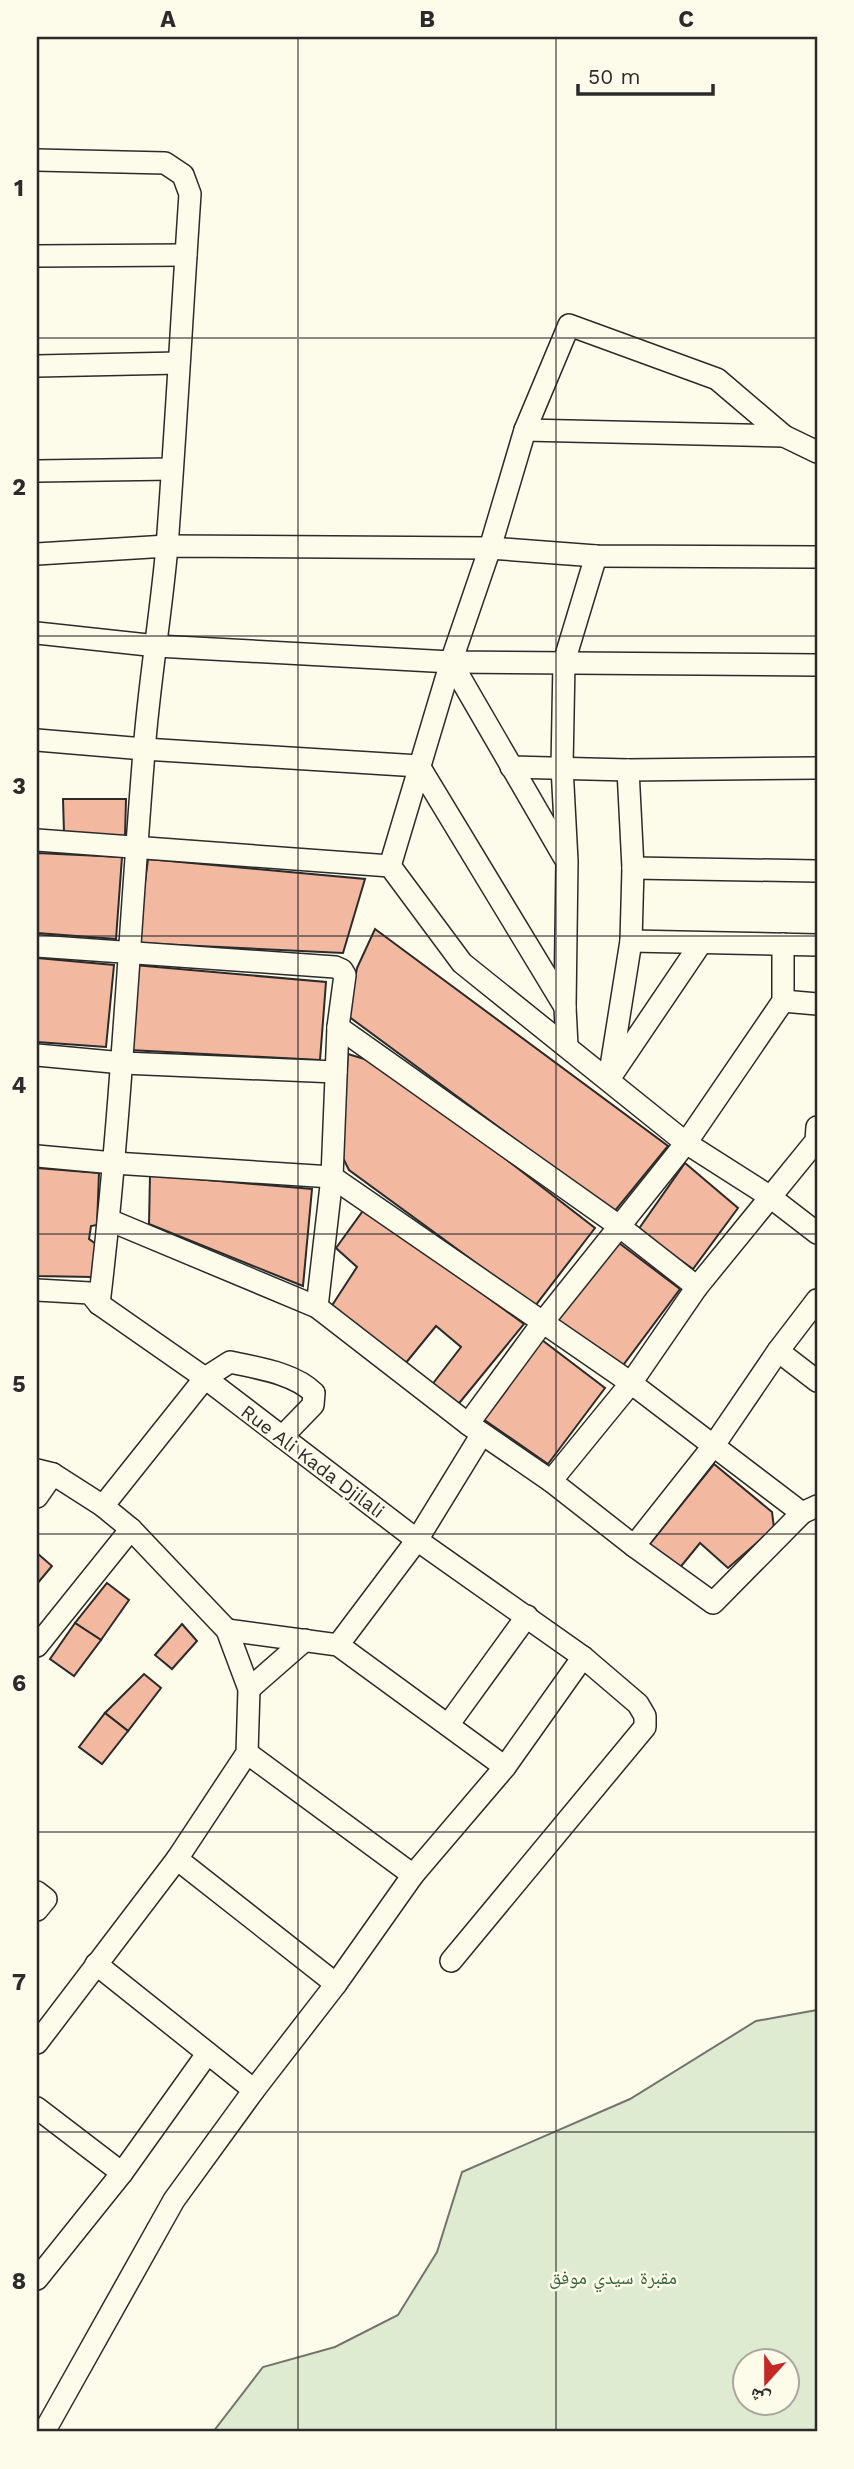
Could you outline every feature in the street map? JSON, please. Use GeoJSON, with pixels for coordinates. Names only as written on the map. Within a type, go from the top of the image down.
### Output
{"type":"FeatureCollection","features":[{"type":"Feature","properties":{"kind":"street"},"geometry":{"type":"LineString","coordinates":[[37,160],[165,163],[183,175],[190,194],[167,547],[144,749],[123,1063],[99,1304]]}},
{"type":"Feature","properties":{"kind":"street"},"geometry":{"type":"LineString","coordinates":[[37,256],[186,255]]}},
{"type":"Feature","properties":{"kind":"street"},"geometry":{"type":"LineString","coordinates":[[390,866],[451,662],[526,430],[569,325],[717,379],[784,436],[817,452]]}},
{"type":"Feature","properties":{"kind":"street"},"geometry":{"type":"LineString","coordinates":[[37,366],[179,363]]}},
{"type":"Feature","properties":{"kind":"street"},"geometry":{"type":"LineString","coordinates":[[526,430],[784,436]]}},
{"type":"Feature","properties":{"kind":"street"},"geometry":{"type":"LineString","coordinates":[[37,471],[172,469]]}},
{"type":"Feature","properties":{"kind":"street"},"geometry":{"type":"LineString","coordinates":[[37,554],[167,547],[490,548],[596,556],[817,557]]}},
{"type":"Feature","properties":{"kind":"street"},"geometry":{"type":"LineString","coordinates":[[567,1046],[567,861],[562,767],[564,662],[596,556]]}},
{"type":"Feature","properties":{"kind":"street"},"geometry":{"type":"LineString","coordinates":[[37,633],[157,646],[451,662],[817,665]]}},
{"type":"Feature","properties":{"kind":"street"},"geometry":{"type":"LineString","coordinates":[[451,662],[567,861]]}},
{"type":"Feature","properties":{"kind":"street"},"geometry":{"type":"LineString","coordinates":[[37,740],[419,766]]}},
{"type":"Feature","properties":{"kind":"street"},"geometry":{"type":"LineString","coordinates":[[419,766],[565,1007]]}},
{"type":"Feature","properties":{"kind":"street"},"geometry":{"type":"LineString","coordinates":[[511,767],[628,770],[817,768]]}},
{"type":"Feature","properties":{"kind":"street"},"geometry":{"type":"LineString","coordinates":[[609,1079],[631,941],[633,868],[628,770]]}},
{"type":"Feature","properties":{"kind":"street"},"geometry":{"type":"LineString","coordinates":[[37,840],[390,866],[462,963],[686,1143],[769,1196],[817,1233]]}},
{"type":"Feature","properties":{"kind":"street"},"geometry":{"type":"LineString","coordinates":[[633,868],[817,871]]}},
{"type":"Feature","properties":{"kind":"street"},"geometry":{"type":"LineString","coordinates":[[631,941],[817,945]]}},
{"type":"Feature","properties":{"kind":"street"},"geometry":{"type":"LineString","coordinates":[[609,1079],[701,943]]}},
{"type":"Feature","properties":{"kind":"street"},"geometry":{"type":"LineString","coordinates":[[338,1645],[417,1540],[475,1429],[542,1322],[686,1143],[783,1001],[783,944]]}},
{"type":"Feature","properties":{"kind":"street"},"geometry":{"type":"LineString","coordinates":[[37,946],[335,967],[342,970],[345,975],[338,1027],[332,1177],[317,1307]]}},
{"type":"Feature","properties":{"kind":"street"},"geometry":{"type":"LineString","coordinates":[[783,1001],[817,1004]]}},
{"type":"Feature","properties":{"kind":"street"},"geometry":{"type":"LineString","coordinates":[[338,1027],[618,1226],[697,1287]]}},
{"type":"Feature","properties":{"kind":"street"},"geometry":{"type":"LineString","coordinates":[[37,1055],[123,1063],[336,1072]]}},
{"type":"Feature","properties":{"kind":"street"},"geometry":{"type":"LineString","coordinates":[[551,1480],[631,1383],[697,1287],[817,1136]]}},
{"type":"Feature","properties":{"kind":"street"},"geometry":{"type":"LineString","coordinates":[[37,1156],[332,1177],[810,1509],[713,1603],[634,1546],[551,1480],[475,1429],[317,1307],[109,1220]]}},
{"type":"Feature","properties":{"kind":"street","name":"Rue Ali Kada Djilali"},"geometry":{"type":"LineString","coordinates":[[37,1290],[90,1293],[99,1304],[205,1378],[417,1540],[583,1657],[638,1704],[645,1716],[645,1727],[451,1961]]}},
{"type":"Feature","properties":{"kind":"street"},"geometry":{"type":"LineString","coordinates":[[634,1546],[715,1445],[778,1351],[817,1300]]}},
{"type":"Feature","properties":{"kind":"street"},"geometry":{"type":"LineString","coordinates":[[778,1351],[817,1381]]}},
{"type":"Feature","properties":{"kind":"street"},"geometry":{"type":"LineString","coordinates":[[103,1506],[205,1378],[230,1362],[259,1368],[305,1384],[314,1393],[313,1405],[282,1437]]}},
{"type":"Feature","properties":{"kind":"street"},"geometry":{"type":"LineString","coordinates":[[37,1497],[45,1472],[103,1506],[131,1528],[228,1630],[249,1689],[247,1753],[177,1859],[37,2043]]}},
{"type":"Feature","properties":{"kind":"street"},"geometry":{"type":"LineString","coordinates":[[37,1646],[131,1528]]}},
{"type":"Feature","properties":{"kind":"street"},"geometry":{"type":"LineString","coordinates":[[448,1725],[527,1616]]}},
{"type":"Feature","properties":{"kind":"street"},"geometry":{"type":"LineString","coordinates":[[228,1630],[338,1645],[505,1767]]}},
{"type":"Feature","properties":{"kind":"street"},"geometry":{"type":"LineString","coordinates":[[249,1689],[305,1640]]}},
{"type":"Feature","properties":{"kind":"street"},"geometry":{"type":"LineString","coordinates":[[44,2432],[174,2200],[336,1984],[413,1875],[505,1767],[583,1657]]}},
{"type":"Feature","properties":{"kind":"street"},"geometry":{"type":"LineString","coordinates":[[247,1753],[413,1875]]}},
{"type":"Feature","properties":{"kind":"street"},"geometry":{"type":"LineString","coordinates":[[177,1859],[336,1984]]}},
{"type":"Feature","properties":{"kind":"street"},"geometry":{"type":"LineString","coordinates":[[37,1892],[46,1899],[37,1910]]}},
{"type":"Feature","properties":{"kind":"street"},"geometry":{"type":"LineString","coordinates":[[96,1964],[254,2090]]}},
{"type":"Feature","properties":{"kind":"street"},"geometry":{"type":"LineString","coordinates":[[37,2279],[122,2173],[207,2054]]}},
{"type":"Feature","properties":{"kind":"street"},"geometry":{"type":"LineString","coordinates":[[37,2108],[122,2173]]}},
{"type":"Feature","properties":{"kind":"green space","name":"مقبرة سيدي موفق"},"geometry":{"type":"Polygon","coordinates":[[[817,2010],[817,2432],[213,2432],[263,2367],[335,2347],[398,2315],[437,2252],[462,2172],[630,2099],[756,2021],[817,2010]]]}},
{"type":"Feature","properties":{"kind":"building"},"geometry":{"type":"Polygon","coordinates":[[[63,799],[126,799],[125,836],[64,833],[63,799]]]}},
{"type":"Feature","properties":{"kind":"building"},"geometry":{"type":"Polygon","coordinates":[[[37,853],[122,857],[116,939],[37,933],[37,853]]]}},
{"type":"Feature","properties":{"kind":"building"},"geometry":{"type":"Polygon","coordinates":[[[148,859],[365,879],[343,953],[137,943],[148,859]]]}},
{"type":"Feature","properties":{"kind":"building"},"geometry":{"type":"Polygon","coordinates":[[[375,929],[668,1146],[614,1212],[348,1016],[357,968],[375,929]]]}},
{"type":"Feature","properties":{"kind":"building"},"geometry":{"type":"Polygon","coordinates":[[[37,958],[114,965],[106,1047],[37,1042],[37,958]]]}},
{"type":"Feature","properties":{"kind":"building"},"geometry":{"type":"Polygon","coordinates":[[[134,965],[326,982],[320,1060],[130,1050],[134,965]]]}},
{"type":"Feature","properties":{"kind":"building"},"geometry":{"type":"Polygon","coordinates":[[[348,1054],[384,1065],[595,1228],[535,1306],[349,1170],[342,1156],[348,1054]]]}},
{"type":"Feature","properties":{"kind":"building"},"geometry":{"type":"Polygon","coordinates":[[[685,1163],[738,1208],[693,1269],[638,1230],[685,1163]]]}},
{"type":"Feature","properties":{"kind":"building"},"geometry":{"type":"Polygon","coordinates":[[[37,1168],[99,1173],[97,1225],[91,1226],[89,1239],[96,1244],[92,1277],[37,1276],[37,1168]]]}},
{"type":"Feature","properties":{"kind":"building"},"geometry":{"type":"Polygon","coordinates":[[[150,1175],[312,1189],[303,1286],[149,1224],[150,1175]]]}},
{"type":"Feature","properties":{"kind":"building"},"geometry":{"type":"Polygon","coordinates":[[[365,1208],[524,1324],[456,1407],[431,1386],[461,1347],[436,1326],[405,1364],[331,1307],[357,1267],[336,1248],[365,1208]]]}},
{"type":"Feature","properties":{"kind":"building"},"geometry":{"type":"Polygon","coordinates":[[[615,1240],[680,1289],[618,1372],[552,1324],[615,1240]]]}},
{"type":"Feature","properties":{"kind":"building"},"geometry":{"type":"Polygon","coordinates":[[[542,1340],[605,1388],[548,1464],[483,1419],[542,1340]]]}},
{"type":"Feature","properties":{"kind":"building"},"geometry":{"type":"Polygon","coordinates":[[[714,1464],[772,1512],[774,1528],[728,1568],[700,1543],[678,1570],[649,1545],[714,1464]]]}},
{"type":"Feature","properties":{"kind":"building"},"geometry":{"type":"Polygon","coordinates":[[[37,1553],[52,1566],[37,1584],[37,1553]]]}},
{"type":"Feature","properties":{"kind":"building"},"geometry":{"type":"Polygon","coordinates":[[[107,1583],[129,1600],[101,1640],[75,1623],[107,1583]]]}},
{"type":"Feature","properties":{"kind":"building"},"geometry":{"type":"Polygon","coordinates":[[[75,1623],[101,1640],[74,1676],[50,1659],[75,1623]]]}},
{"type":"Feature","properties":{"kind":"building"},"geometry":{"type":"Polygon","coordinates":[[[182,1624],[197,1641],[172,1669],[155,1655],[182,1624]]]}},
{"type":"Feature","properties":{"kind":"building"},"geometry":{"type":"Polygon","coordinates":[[[144,1674],[161,1688],[128,1731],[105,1713],[144,1674]]]}},
{"type":"Feature","properties":{"kind":"building"},"geometry":{"type":"Polygon","coordinates":[[[105,1713],[128,1731],[102,1764],[79,1747],[105,1713]]]}}]}
